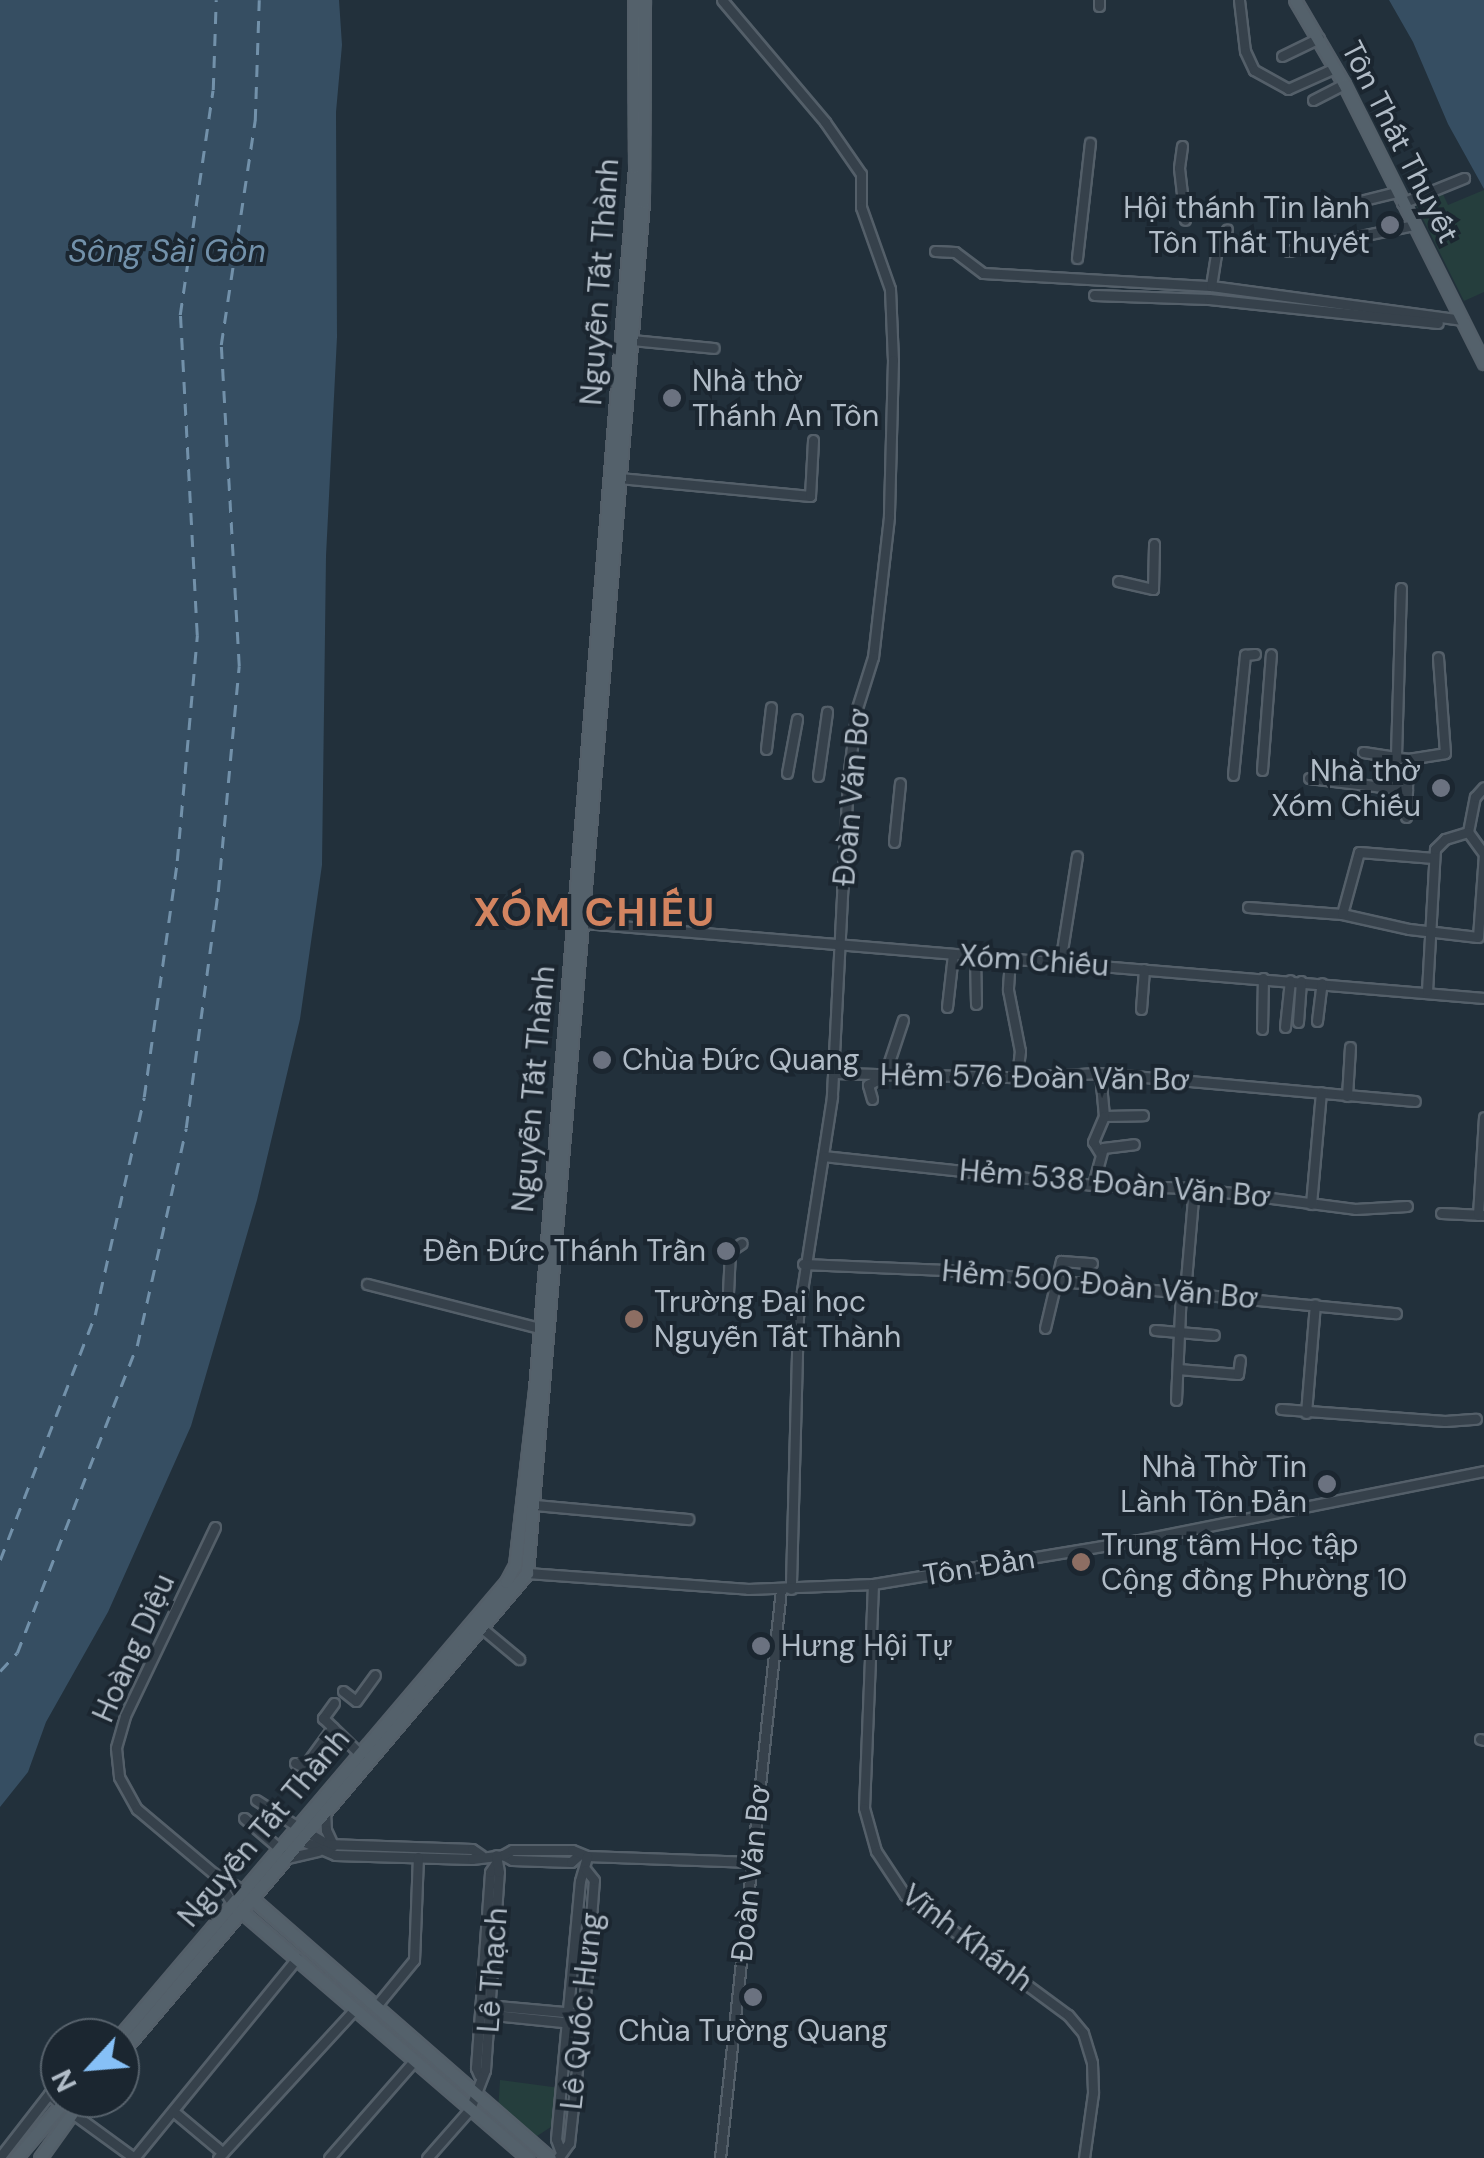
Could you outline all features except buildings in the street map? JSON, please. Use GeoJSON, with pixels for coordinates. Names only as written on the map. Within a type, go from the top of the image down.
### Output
{"type":"FeatureCollection","features":[{"type":"Feature","properties":{"kind":"main road","name":"Nguyễn Tất Thành"},"geometry":{"type":"LineString","coordinates":[[302,1833],[360,1754],[506,1582],[514,1565],[544,1328],[552,1308],[635,167],[634,0]]}},
{"type":"Feature","properties":{"kind":"main road","name":"Nguyễn Tất Thành"},"geometry":{"type":"LineString","coordinates":[[140,2029],[247,1895],[325,1811],[526,1573],[578,923],[592,813],[645,170],[644,0]]}},
{"type":"Feature","properties":{"kind":"main road","name":"Tôn Thất Thuyết"},"geometry":{"type":"LineString","coordinates":[[1295,0],[1336,68],[1483,356]]}},
{"type":"Feature","properties":{"kind":"main road"},"geometry":{"type":"LineString","coordinates":[[514,1565],[526,1573]]}},
{"type":"Feature","properties":{"kind":"main road","name":"Hoàng Diệu"},"geometry":{"type":"LineString","coordinates":[[247,1895],[378,2005],[476,2095],[556,2155]]}},
{"type":"Feature","properties":{"kind":"main road","name":"Nguyễn Tất Thành"},"geometry":{"type":"LineString","coordinates":[[136,2018],[237,1907]]}},
{"type":"Feature","properties":{"kind":"main road","name":"Hoàng Diệu"},"geometry":{"type":"LineString","coordinates":[[237,1907],[528,2158]]}},
{"type":"Feature","properties":{"kind":"main road"},"geometry":{"type":"LineString","coordinates":[[16,2158],[54,2118]]}},
{"type":"Feature","properties":{"kind":"main road"},"geometry":{"type":"LineString","coordinates":[[40,2158],[60,2118]]}},
{"type":"Feature","properties":{"kind":"street","name":"Đoàn Văn Bơ"},"geometry":{"type":"LineString","coordinates":[[720,2158],[786,1589],[803,1264],[834,1073],[848,778],[857,708],[873,656],[894,450],[890,290],[862,206],[861,174],[824,122],[722,0]]}},
{"type":"Feature","properties":{"kind":"street"},"geometry":{"type":"LineString","coordinates":[[1239,0],[1244,52],[1254,70],[1288,89],[1336,68]]}},
{"type":"Feature","properties":{"kind":"street"},"geometry":{"type":"LineString","coordinates":[[1282,56],[1319,38]]}},
{"type":"Feature","properties":{"kind":"street"},"geometry":{"type":"LineString","coordinates":[[1314,100],[1344,84]]}},
{"type":"Feature","properties":{"kind":"street"},"geometry":{"type":"LineString","coordinates":[[1078,258],[1090,143]]}},
{"type":"Feature","properties":{"kind":"street"},"geometry":{"type":"LineString","coordinates":[[1182,146],[1179,168],[1186,220]]}},
{"type":"Feature","properties":{"kind":"street"},"geometry":{"type":"LineString","coordinates":[[1360,201],[1399,198],[1464,178]]}},
{"type":"Feature","properties":{"kind":"street"},"geometry":{"type":"LineString","coordinates":[[1288,251],[1413,225]]}},
{"type":"Feature","properties":{"kind":"street"},"geometry":{"type":"LineString","coordinates":[[1210,286],[1216,252],[1227,229]]}},
{"type":"Feature","properties":{"kind":"street"},"geometry":{"type":"LineString","coordinates":[[935,252],[955,252],[983,273],[1210,286],[1464,323]]}},
{"type":"Feature","properties":{"kind":"street"},"geometry":{"type":"LineString","coordinates":[[1094,294],[1209,299],[1464,323]]}},
{"type":"Feature","properties":{"kind":"street"},"geometry":{"type":"LineString","coordinates":[[631,340],[714,348]]}},
{"type":"Feature","properties":{"kind":"street"},"geometry":{"type":"LineString","coordinates":[[620,478],[810,496],[814,440]]}},
{"type":"Feature","properties":{"kind":"street"},"geometry":{"type":"LineString","coordinates":[[1118,582],[1153,588],[1154,544]]}},
{"type":"Feature","properties":{"kind":"street"},"geometry":{"type":"LineString","coordinates":[[1396,756],[1402,588]]}},
{"type":"Feature","properties":{"kind":"street"},"geometry":{"type":"LineString","coordinates":[[1233,775],[1245,655],[1255,654]]}},
{"type":"Feature","properties":{"kind":"street"},"geometry":{"type":"LineString","coordinates":[[1262,770],[1271,654]]}},
{"type":"Feature","properties":{"kind":"street"},"geometry":{"type":"LineString","coordinates":[[1363,752],[1408,759],[1445,752],[1438,657]]}},
{"type":"Feature","properties":{"kind":"street"},"geometry":{"type":"LineString","coordinates":[[766,749],[771,706]]}},
{"type":"Feature","properties":{"kind":"street"},"geometry":{"type":"LineString","coordinates":[[818,776],[826,712]]}},
{"type":"Feature","properties":{"kind":"street"},"geometry":{"type":"LineString","coordinates":[[787,773],[797,719]]}},
{"type":"Feature","properties":{"kind":"street"},"geometry":{"type":"LineString","coordinates":[[1406,817],[1408,759]]}},
{"type":"Feature","properties":{"kind":"street"},"geometry":{"type":"LineString","coordinates":[[1308,778],[1407,790]]}},
{"type":"Feature","properties":{"kind":"street"},"geometry":{"type":"LineString","coordinates":[[894,842],[900,784]]}},
{"type":"Feature","properties":{"kind":"street"},"geometry":{"type":"LineString","coordinates":[[1248,907],[1342,914],[1481,938],[1484,854],[1468,832],[1475,797],[1484,786]]}},
{"type":"Feature","properties":{"kind":"street"},"geometry":{"type":"LineString","coordinates":[[1427,991],[1436,844],[1468,832]]}},
{"type":"Feature","properties":{"kind":"street"},"geometry":{"type":"LineString","coordinates":[[1342,914],[1359,852],[1434,858]]}},
{"type":"Feature","properties":{"kind":"street"},"geometry":{"type":"LineString","coordinates":[[1060,962],[1077,856]]}},
{"type":"Feature","properties":{"kind":"street","name":"Xóm Chiếu"},"geometry":{"type":"LineString","coordinates":[[578,923],[1484,998]]}},
{"type":"Feature","properties":{"kind":"street"},"geometry":{"type":"LineString","coordinates":[[947,1007],[953,954]]}},
{"type":"Feature","properties":{"kind":"street"},"geometry":{"type":"LineString","coordinates":[[974,956],[976,1004]]}},
{"type":"Feature","properties":{"kind":"street"},"geometry":{"type":"LineString","coordinates":[[1010,959],[1008,990],[1020,1050],[1017,1077]]}},
{"type":"Feature","properties":{"kind":"street"},"geometry":{"type":"LineString","coordinates":[[1141,1010],[1144,969]]}},
{"type":"Feature","properties":{"kind":"street"},"geometry":{"type":"LineString","coordinates":[[1262,1029],[1264,978]]}},
{"type":"Feature","properties":{"kind":"street"},"geometry":{"type":"LineString","coordinates":[[1295,981],[1298,1022]]}},
{"type":"Feature","properties":{"kind":"street"},"geometry":{"type":"LineString","coordinates":[[1286,1027],[1295,981]]}},
{"type":"Feature","properties":{"kind":"street"},"geometry":{"type":"LineString","coordinates":[[1317,1021],[1322,983]]}},
{"type":"Feature","properties":{"kind":"street"},"geometry":{"type":"LineString","coordinates":[[872,1099],[868,1085],[880,1074],[903,1020]]}},
{"type":"Feature","properties":{"kind":"street"},"geometry":{"type":"LineString","coordinates":[[1347,1096],[1350,1048]]}},
{"type":"Feature","properties":{"kind":"street","name":"Hẻm 576 Đoàn Văn Bơ"},"geometry":{"type":"LineString","coordinates":[[834,1073],[1017,1077],[1100,1073],[1415,1101]]}},
{"type":"Feature","properties":{"kind":"street"},"geometry":{"type":"LineString","coordinates":[[1100,1073],[1104,1116],[1093,1142],[1100,1153]]}},
{"type":"Feature","properties":{"kind":"street"},"geometry":{"type":"LineString","coordinates":[[1311,1204],[1321,1092]]}},
{"type":"Feature","properties":{"kind":"street"},"geometry":{"type":"LineString","coordinates":[[1104,1116],[1142,1116]]}},
{"type":"Feature","properties":{"kind":"street"},"geometry":{"type":"LineString","coordinates":[[1441,1213],[1481,1215],[1484,1117]]}},
{"type":"Feature","properties":{"kind":"street"},"geometry":{"type":"LineString","coordinates":[[1093,1185],[1100,1153],[1115,1143],[1134,1144]]}},
{"type":"Feature","properties":{"kind":"street","name":"Hẻm 538 Đoàn Văn Bơ"},"geometry":{"type":"LineString","coordinates":[[823,1156],[1093,1185],[1194,1188],[1355,1209],[1407,1206]]}},
{"type":"Feature","properties":{"kind":"street"},"geometry":{"type":"LineString","coordinates":[[1176,1400],[1194,1188]]}},
{"type":"Feature","properties":{"kind":"street"},"geometry":{"type":"LineString","coordinates":[[728,1293],[730,1251],[742,1243]]}},
{"type":"Feature","properties":{"kind":"street"},"geometry":{"type":"LineString","coordinates":[[1045,1328],[1061,1261],[1092,1263]]}},
{"type":"Feature","properties":{"kind":"street","name":"Hẻm 500 Đoàn Văn Bơ"},"geometry":{"type":"LineString","coordinates":[[803,1264],[883,1265],[1396,1313]]}},
{"type":"Feature","properties":{"kind":"street"},"geometry":{"type":"LineString","coordinates":[[367,1284],[544,1328]]}},
{"type":"Feature","properties":{"kind":"street"},"geometry":{"type":"LineString","coordinates":[[1306,1413],[1315,1304]]}},
{"type":"Feature","properties":{"kind":"street"},"geometry":{"type":"LineString","coordinates":[[1154,1330],[1214,1336]]}},
{"type":"Feature","properties":{"kind":"street"},"geometry":{"type":"LineString","coordinates":[[1178,1369],[1238,1374],[1240,1360]]}},
{"type":"Feature","properties":{"kind":"street"},"geometry":{"type":"LineString","coordinates":[[1280,1410],[1476,1419]]}},
{"type":"Feature","properties":{"kind":"street","name":"Tôn Đản"},"geometry":{"type":"LineString","coordinates":[[526,1573],[786,1589],[874,1584],[1134,1541],[1484,1471]]}},
{"type":"Feature","properties":{"kind":"street"},"geometry":{"type":"LineString","coordinates":[[534,1505],[688,1519]]}},
{"type":"Feature","properties":{"kind":"street","name":"Hoàng Diệu"},"geometry":{"type":"LineString","coordinates":[[215,1527],[125,1716],[116,1748],[119,1777],[136,1809],[213,1873],[247,1895]]}},
{"type":"Feature","properties":{"kind":"street","name":"Vĩnh Khánh"},"geometry":{"type":"LineString","coordinates":[[874,1584],[864,1808],[876,1851],[905,1895],[1043,1996],[1083,2033],[1093,2078],[1084,2158]]}},
{"type":"Feature","properties":{"kind":"street"},"geometry":{"type":"LineString","coordinates":[[483,1628],[519,1660]]}},
{"type":"Feature","properties":{"kind":"street"},"geometry":{"type":"LineString","coordinates":[[343,1691],[356,1701],[375,1675]]}},
{"type":"Feature","properties":{"kind":"street"},"geometry":{"type":"LineString","coordinates":[[334,1703],[323,1718],[360,1754]]}},
{"type":"Feature","properties":{"kind":"street"},"geometry":{"type":"LineString","coordinates":[[295,1762],[304,1768],[333,1727]]}},
{"type":"Feature","properties":{"kind":"street"},"geometry":{"type":"LineString","coordinates":[[256,1800],[302,1833],[318,1851]]}},
{"type":"Feature","properties":{"kind":"street"},"geometry":{"type":"LineString","coordinates":[[325,1811],[326,1830],[333,1845]]}},
{"type":"Feature","properties":{"kind":"street"},"geometry":{"type":"LineString","coordinates":[[244,1818],[282,1854],[318,1851],[472,1859],[480,1855]]}},
{"type":"Feature","properties":{"kind":"street"},"geometry":{"type":"LineString","coordinates":[[302,1833],[333,1845],[472,1849],[480,1855],[512,1860],[572,1862],[583,1856],[752,1862]]}},
{"type":"Feature","properties":{"kind":"street","name":"Lê Quốc Hưng"},"geometry":{"type":"LineString","coordinates":[[556,2155],[569,2143],[582,2019],[594,1880],[586,1870],[583,1856]]}},
{"type":"Feature","properties":{"kind":"street"},"geometry":{"type":"LineString","coordinates":[[378,2005],[414,1960],[418,1858]]}},
{"type":"Feature","properties":{"kind":"street","name":"Lê Thạch"},"geometry":{"type":"LineString","coordinates":[[427,2158],[470,2109],[476,2095],[480,2075],[476,2068],[486,2010],[490,1872],[498,1858]]}},
{"type":"Feature","properties":{"kind":"street","name":"Lê Quốc Hưng"},"geometry":{"type":"LineString","coordinates":[[556,2155],[580,1880],[586,1870]]}},
{"type":"Feature","properties":{"kind":"street","name":"Hoàng Diệu"},"geometry":{"type":"LineString","coordinates":[[213,1873],[237,1907]]}},
{"type":"Feature","properties":{"kind":"street"},"geometry":{"type":"LineString","coordinates":[[83,2118],[134,2158],[297,1958]]}},
{"type":"Feature","properties":{"kind":"street"},"geometry":{"type":"LineString","coordinates":[[173,2111],[220,2156],[355,2010]]}},
{"type":"Feature","properties":{"kind":"street"},"geometry":{"type":"LineString","coordinates":[[486,2010],[582,2019]]}},
{"type":"Feature","properties":{"kind":"street"},"geometry":{"type":"LineString","coordinates":[[329,2158],[414,2061]]}},
{"type":"Feature","properties":{"kind":"street"},"geometry":{"type":"LineString","coordinates":[[562,2085],[574,2087]]}},
{"type":"Feature","properties":{"kind":"street"},"geometry":{"type":"LineString","coordinates":[[0,2157],[40,2105]]}},
{"type":"Feature","properties":{"kind":"street"},"geometry":{"type":"LineString","coordinates":[[18,2134],[28,2144]]}},
{"type":"Feature","properties":{"kind":"green space"},"geometry":{"type":"Polygon","coordinates":[[[1484,190],[1484,292],[1464,301],[1415,203],[1442,192],[1448,205],[1484,190]]]}},
{"type":"Feature","properties":{"kind":"green space"},"geometry":{"type":"Polygon","coordinates":[[[500,2080],[560,2088],[557,2123],[534,2138],[498,2111],[500,2080]]]}},
{"type":"Feature","properties":{"kind":"water","name":"Sông Sài Gòn"},"geometry":{"type":"Polygon","coordinates":[[[0,0],[339,0],[342,45],[336,112],[337,337],[326,556],[322,865],[300,1019],[257,1200],[191,1426],[108,1612],[46,1722],[28,1772],[0,1807],[0,0]]]}},
{"type":"Feature","properties":{"kind":"water"},"geometry":{"type":"Polygon","coordinates":[[[1389,0],[1484,0],[1484,189],[1448,124],[1413,42],[1389,0]]]}},
{"type":"Feature","properties":{"kind":"ferry route"},"geometry":{"type":"LineString","coordinates":[[0,1560],[95,1315],[144,1097],[177,861],[197,635],[180,315],[213,90],[216,0]]}},
{"type":"Feature","properties":{"kind":"ferry route"},"geometry":{"type":"LineString","coordinates":[[0,1671],[17,1653],[137,1346],[186,1128],[218,892],[239,666],[221,345],[255,121],[259,0]]}},
{"type":"Feature","properties":{"kind":"place","name":"Hội thánh Tin lành Tôn Thất Thuyết"},"geometry":{"type":"Point","coordinates":[1390,225]}},
{"type":"Feature","properties":{"kind":"place","name":"Nhà thờ Thánh An Tôn"},"geometry":{"type":"Point","coordinates":[672,398]}},
{"type":"Feature","properties":{"kind":"place","name":"Nhà thờ Xóm Chiếu"},"geometry":{"type":"Point","coordinates":[1441,788]}},
{"type":"Feature","properties":{"kind":"place","name":"Chùa Đức Quang"},"geometry":{"type":"Point","coordinates":[602,1060]}},
{"type":"Feature","properties":{"kind":"place","name":"Đền Đức Thánh Trần"},"geometry":{"type":"Point","coordinates":[726,1251]}},
{"type":"Feature","properties":{"kind":"place","name":"Trường Đại học Nguyễn Tất Thành"},"geometry":{"type":"Point","coordinates":[634,1319]}},
{"type":"Feature","properties":{"kind":"place","name":"Nhà Thờ Tin Lành Tôn Đản"},"geometry":{"type":"Point","coordinates":[1327,1484]}},
{"type":"Feature","properties":{"kind":"place","name":"Trung tâm Học tập Cộng đồng Phường 10"},"geometry":{"type":"Point","coordinates":[1081,1562]}},
{"type":"Feature","properties":{"kind":"place","name":"Hưng Hội Tự"},"geometry":{"type":"Point","coordinates":[761,1646]}},
{"type":"Feature","properties":{"kind":"place","name":"Chùa Tường Quang"},"geometry":{"type":"Point","coordinates":[753,1997]}},
{"type":"Feature","properties":{"kind":"district","name":"XÓM CHIẾU"},"geometry":{"type":"Point","coordinates":[595,912]}}]}
